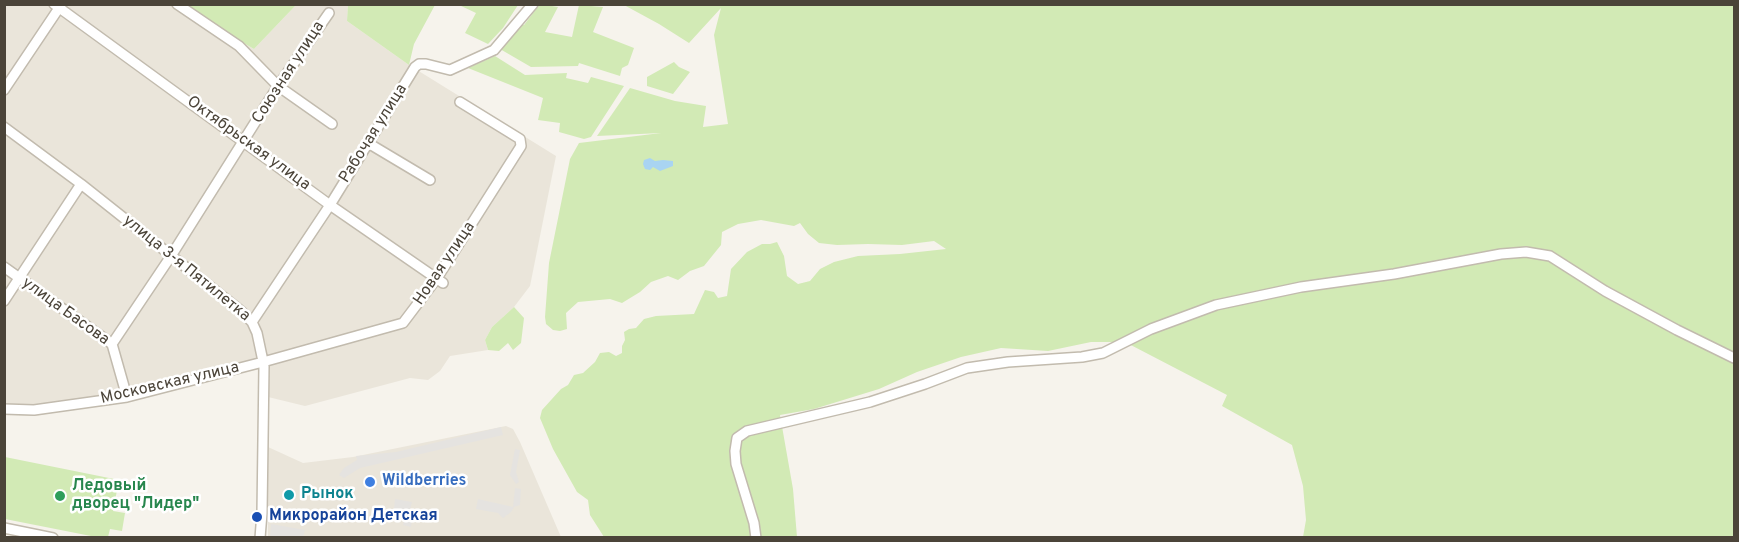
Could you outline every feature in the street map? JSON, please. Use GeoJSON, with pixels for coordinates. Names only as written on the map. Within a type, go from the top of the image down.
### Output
{"type":"FeatureCollection","features":[{"type":"Feature","properties":{"kind":"street"},"geometry":{"type":"LineString","coordinates":[[177,4],[239,46],[278,86],[332,124]]}},
{"type":"Feature","properties":{"kind":"street","name":"Рабочая улица"},"geometry":{"type":"LineString","coordinates":[[252,322],[330,204],[415,67],[419,64],[450,70],[494,50],[533,4]]}},
{"type":"Feature","properties":{"kind":"street"},"geometry":{"type":"LineString","coordinates":[[4,90],[58,6]]}},
{"type":"Feature","properties":{"kind":"street","name":"Октябрьская улица"},"geometry":{"type":"LineString","coordinates":[[58,6],[330,204],[440,280]]}},
{"type":"Feature","properties":{"kind":"street","name":"Союзная улица"},"geometry":{"type":"LineString","coordinates":[[112,344],[171,256],[278,86],[329,13]]}},
{"type":"Feature","properties":{"kind":"street","name":"Новая улица"},"geometry":{"type":"LineString","coordinates":[[263,362],[399,325],[407,319],[440,280],[521,146],[520,139],[460,102]]}},
{"type":"Feature","properties":{"kind":"street","name":"улица 3-я Пятилетка"},"geometry":{"type":"LineString","coordinates":[[4,127],[81,184],[252,322],[257,333],[263,362],[260,537]]}},
{"type":"Feature","properties":{"kind":"street"},"geometry":{"type":"LineString","coordinates":[[368,143],[429,180]]}},
{"type":"Feature","properties":{"kind":"street"},"geometry":{"type":"LineString","coordinates":[[4,301],[81,184]]}},
{"type":"Feature","properties":{"kind":"street"},"geometry":{"type":"LineString","coordinates":[[756,537],[752,513],[736,464],[737,438],[747,431],[870,402],[968,368],[1102,353],[1151,329],[1216,305],[1301,286],[1394,274],[1502,254],[1526,252],[1550,256],[1605,291],[1734,358]]}},
{"type":"Feature","properties":{"kind":"street","name":"улица Басова"},"geometry":{"type":"LineString","coordinates":[[4,267],[112,344],[128,397]]}},
{"type":"Feature","properties":{"kind":"street","name":"Московская улица"},"geometry":{"type":"LineString","coordinates":[[4,409],[34,410],[128,397],[263,362]]}},
{"type":"Feature","properties":{"kind":"street"},"geometry":{"type":"LineString","coordinates":[[4,528],[53,537]]}},
{"type":"Feature","properties":{"kind":"shaded area"},"geometry":{"type":"Polygon","coordinates":[[[5,5],[177,5],[254,49],[296,5],[348,5],[347,21],[409,65],[556,156],[530,286],[514,307],[492,327],[485,340],[488,350],[450,356],[440,371],[428,380],[410,378],[305,406],[264,396],[264,366],[126,401],[34,416],[5,415],[5,5]]]}},
{"type":"Feature","properties":{"kind":"shaded area"},"geometry":{"type":"Polygon","coordinates":[[[506,426],[513,429],[520,442],[561,537],[266,538],[268,536],[268,447],[303,463],[353,457],[506,426]]]}},
{"type":"Feature","properties":{"kind":"shaded area"},"geometry":{"type":"Polygon","coordinates":[[[501,427],[503,435],[360,468],[344,478],[339,475],[344,468],[357,460],[356,456],[396,452],[501,427]]]}},
{"type":"Feature","properties":{"kind":"shaded area"},"geometry":{"type":"Polygon","coordinates":[[[515,449],[520,450],[516,472],[519,482],[516,484],[510,475],[515,449]]]}},
{"type":"Feature","properties":{"kind":"shaded area"},"geometry":{"type":"Polygon","coordinates":[[[515,488],[521,489],[520,505],[514,507],[503,518],[498,513],[476,509],[478,499],[513,507],[515,488]]]}},
{"type":"Feature","properties":{"kind":"shaded area"},"geometry":{"type":"Polygon","coordinates":[[[395,499],[412,502],[410,510],[414,511],[411,527],[403,525],[406,512],[394,509],[395,499]]]}},
{"type":"Feature","properties":{"kind":"shaded area"},"geometry":{"type":"Polygon","coordinates":[[[271,524],[305,530],[303,537],[270,537],[271,524]]]}},
{"type":"Feature","properties":{"kind":"green space"},"geometry":{"type":"Polygon","coordinates":[[[518,4],[503,28],[488,44],[465,33],[476,13],[459,5],[518,4]]]}},
{"type":"Feature","properties":{"kind":"green space"},"geometry":{"type":"Polygon","coordinates":[[[540,4],[558,7],[545,32],[572,37],[579,5],[603,7],[593,32],[634,48],[628,65],[622,68],[620,76],[579,63],[578,66],[531,67],[500,49],[521,25],[524,25],[540,4]]]}},
{"type":"Feature","properties":{"kind":"green space"},"geometry":{"type":"Polygon","coordinates":[[[177,5],[296,5],[254,49],[177,5]]]}},
{"type":"Feature","properties":{"kind":"green space"},"geometry":{"type":"Polygon","coordinates":[[[348,5],[435,5],[414,44],[409,65],[347,21],[348,5]]]}},
{"type":"Feature","properties":{"kind":"green space"},"geometry":{"type":"Polygon","coordinates":[[[624,5],[1734,5],[1734,537],[1303,537],[1306,520],[1303,486],[1292,445],[1222,406],[1227,395],[1125,342],[1091,342],[1048,351],[1001,348],[961,357],[917,372],[879,389],[814,409],[780,415],[793,489],[797,537],[604,537],[590,515],[588,500],[577,492],[553,449],[540,418],[542,410],[561,389],[568,385],[574,375],[583,373],[595,362],[600,353],[609,352],[616,356],[622,353],[624,332],[636,328],[644,319],[694,314],[705,290],[714,292],[718,298],[727,296],[731,269],[747,252],[762,244],[777,242],[784,256],[787,276],[798,284],[810,281],[820,269],[834,262],[858,256],[946,249],[934,241],[902,245],[819,243],[800,223],[794,226],[761,220],[738,224],[722,232],[721,245],[704,266],[690,271],[678,280],[668,276],[651,282],[622,303],[610,299],[578,302],[566,313],[567,329],[553,330],[546,324],[545,317],[549,263],[570,159],[579,143],[661,133],[597,136],[630,88],[675,101],[706,106],[703,127],[728,124],[714,35],[721,8],[689,43],[624,5]]]}},
{"type":"Feature","properties":{"kind":"green space"},"geometry":{"type":"Polygon","coordinates":[[[495,56],[525,75],[567,73],[566,78],[588,83],[591,77],[624,86],[591,137],[584,139],[559,132],[560,123],[538,120],[543,98],[468,68],[495,56]]]}},
{"type":"Feature","properties":{"kind":"green space"},"geometry":{"type":"Polygon","coordinates":[[[674,62],[690,72],[673,94],[647,86],[647,77],[674,62]]]}},
{"type":"Feature","properties":{"kind":"green space"},"geometry":{"type":"Polygon","coordinates":[[[514,307],[524,318],[521,343],[513,350],[508,343],[499,351],[488,350],[485,340],[492,327],[514,307]]]}},
{"type":"Feature","properties":{"kind":"green space","name":"Ледовый дворец \"Лидер\""},"geometry":{"type":"Polygon","coordinates":[[[5,457],[119,480],[113,511],[125,513],[122,531],[110,529],[108,537],[96,537],[5,519],[5,457]]]}},
{"type":"Feature","properties":{"kind":"water"},"geometry":{"type":"Polygon","coordinates":[[[650,158],[655,161],[673,161],[673,166],[660,171],[653,167],[650,170],[645,169],[644,160],[650,158]]]}},
{"type":"Feature","properties":{"kind":"place","name":"Wildberries"},"geometry":{"type":"Point","coordinates":[370,482]}},
{"type":"Feature","properties":{"kind":"place","name":"Рынок"},"geometry":{"type":"Point","coordinates":[289,495]}},
{"type":"Feature","properties":{"kind":"place","name":"Ледовый дворец \"Лидер\""},"geometry":{"type":"Point","coordinates":[60,496]}},
{"type":"Feature","properties":{"kind":"place","name":"Микрорайон Детская"},"geometry":{"type":"Point","coordinates":[257,517]}}]}
